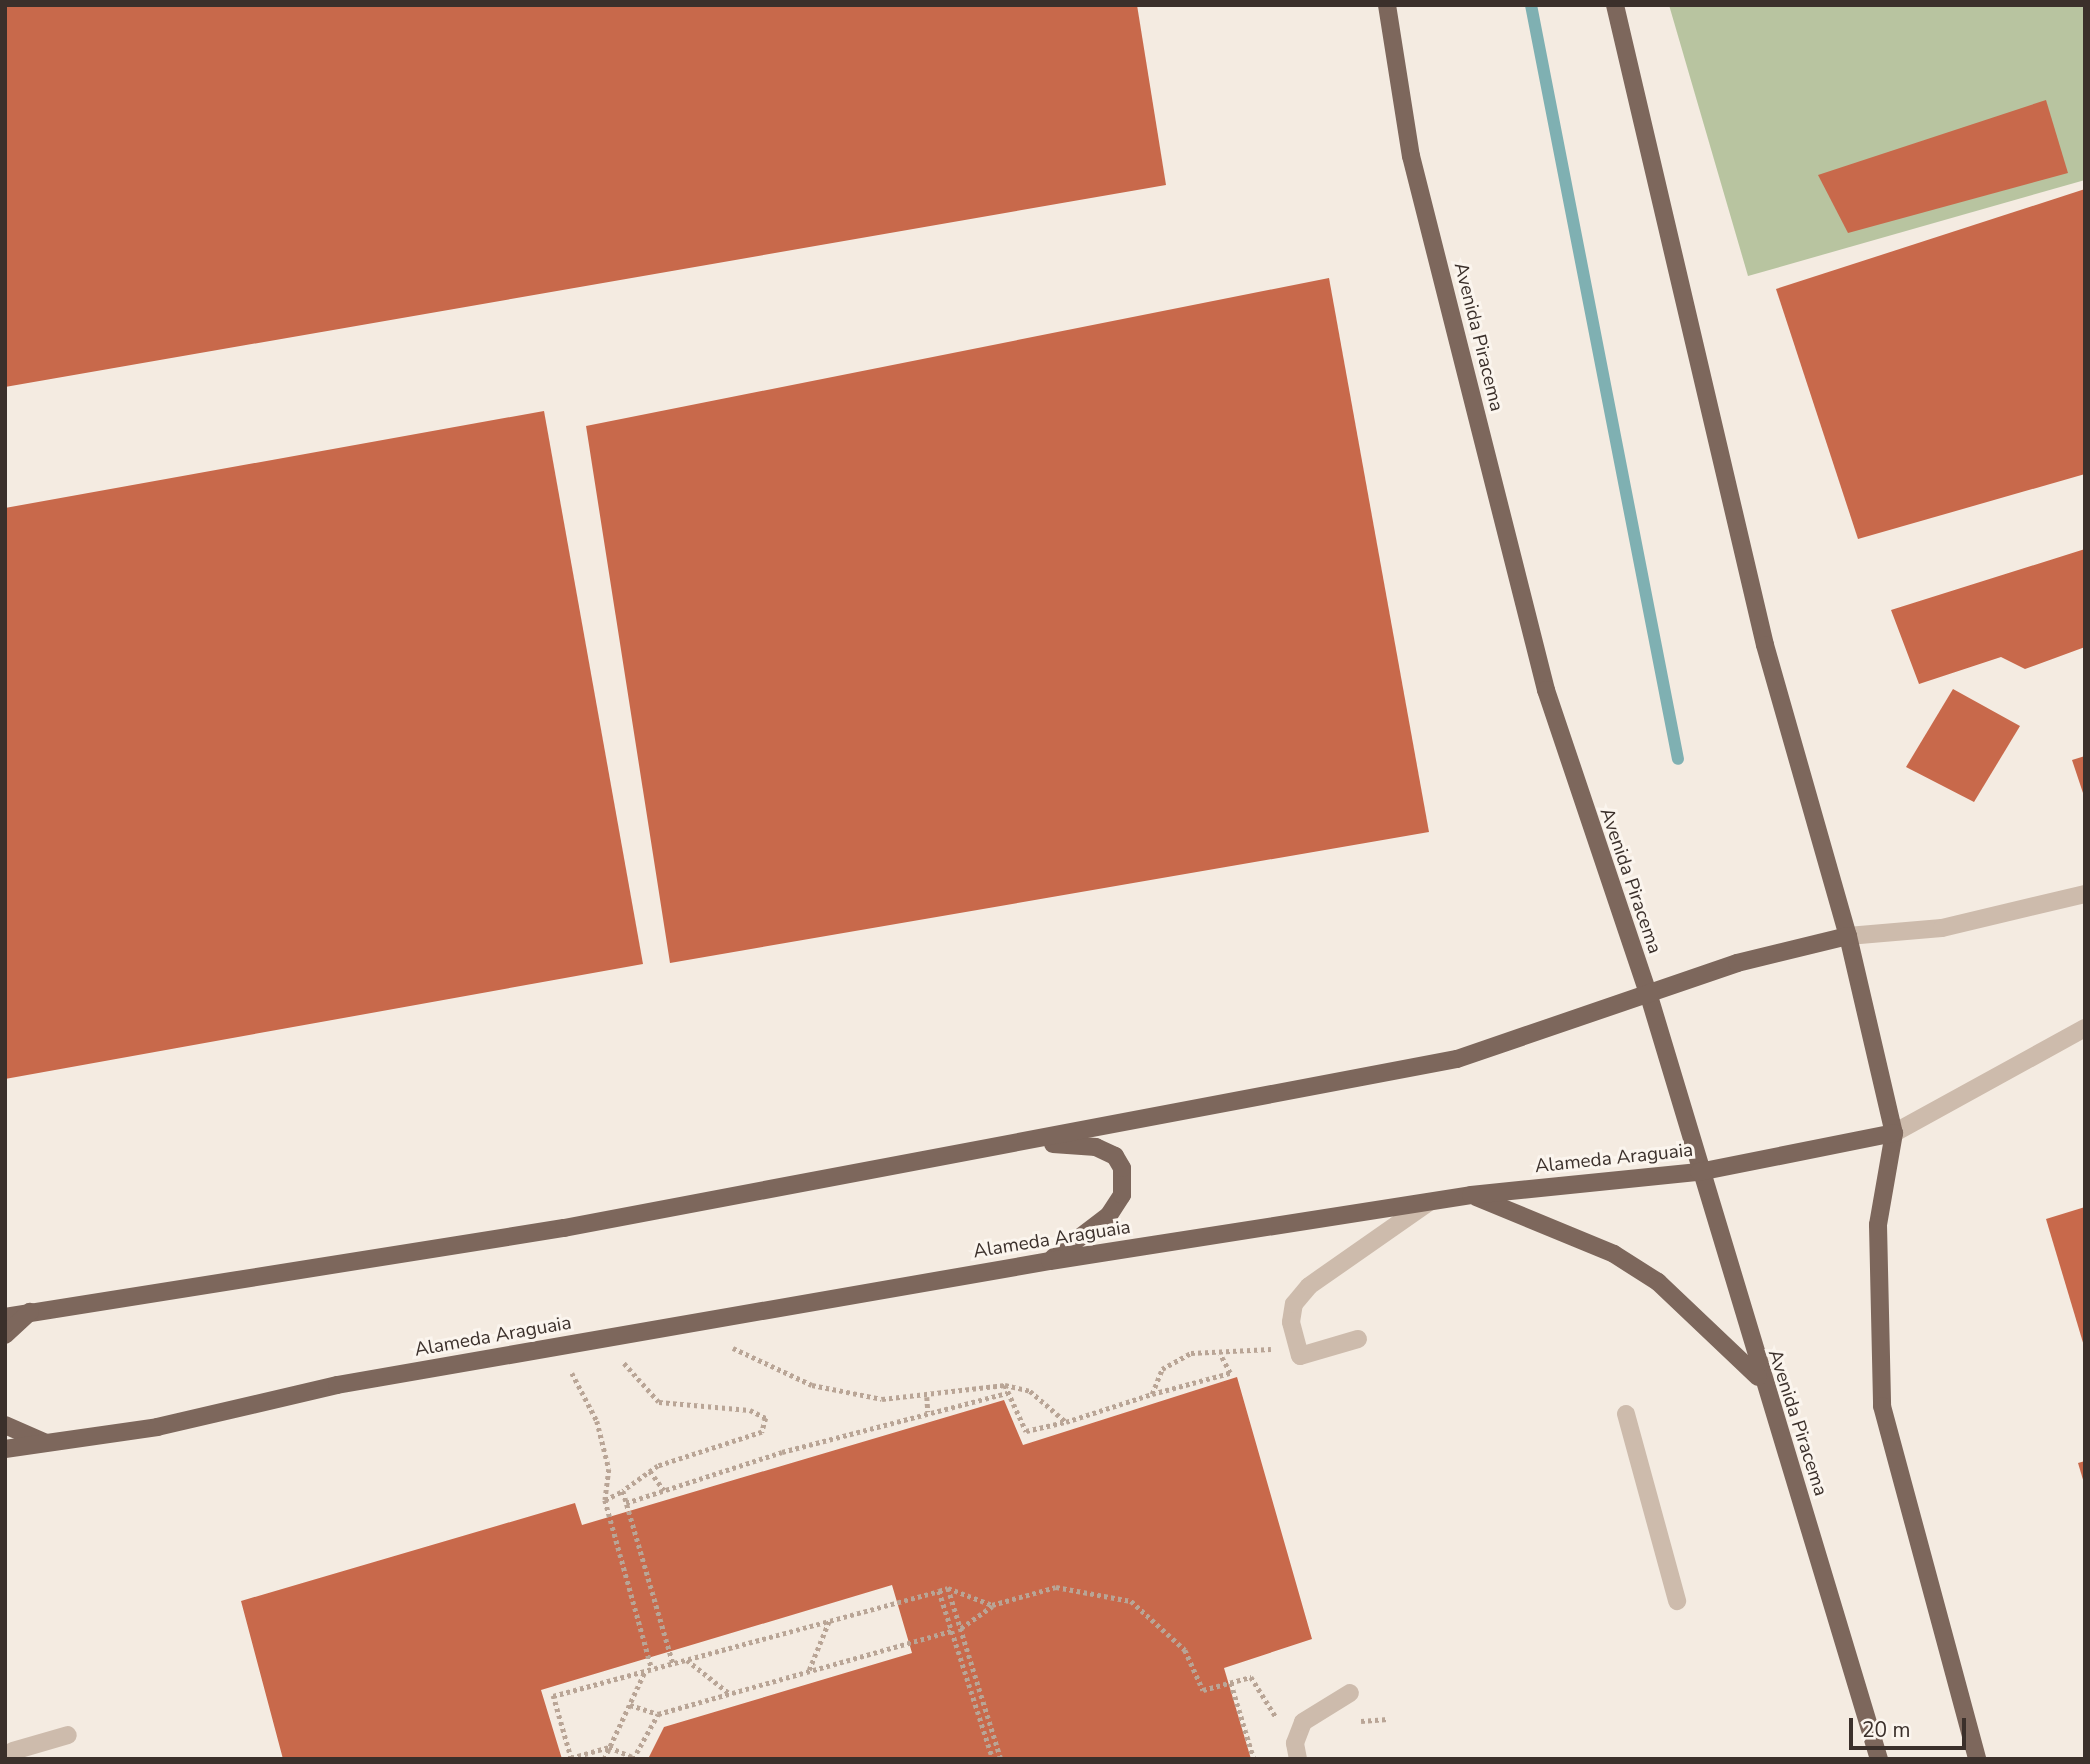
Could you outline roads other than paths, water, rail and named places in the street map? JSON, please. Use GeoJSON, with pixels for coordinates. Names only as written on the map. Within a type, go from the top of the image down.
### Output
{"type":"FeatureCollection","features":[{"type":"Feature","properties":{"kind":"main road","name":"Avenida Piracema"},"geometry":{"type":"LineString","coordinates":[[1387,5],[1411,156],[1546,690],[1649,996],[1760,1379],[1879,1759]]}},
{"type":"Feature","properties":{"kind":"main road"},"geometry":{"type":"LineString","coordinates":[[1615,5],[1765,645],[1848,936],[1894,1133],[1878,1225],[1882,1406],[1977,1759]]}},
{"type":"Feature","properties":{"kind":"main road"},"geometry":{"type":"LineString","coordinates":[[5,1317],[33,1310],[286,1277],[1023,1144],[1457,1059],[1649,996],[1737,963],[1848,936]]}},
{"type":"Feature","properties":{"kind":"main road","name":"Alameda Araguaia"},"geometry":{"type":"LineString","coordinates":[[5,1450],[158,1427],[337,1385],[1050,1261],[1471,1195],[1699,1172],[1894,1133]]}},
{"type":"Feature","properties":{"kind":"main road"},"geometry":{"type":"LineString","coordinates":[[1023,1144],[1096,1147],[1122,1168],[1122,1195],[1109,1215],[1050,1261]]}},
{"type":"Feature","properties":{"kind":"main road"},"geometry":{"type":"LineString","coordinates":[[1471,1195],[1614,1254],[1658,1282],[1760,1379]]}},
{"type":"Feature","properties":{"kind":"main road"},"geometry":{"type":"LineString","coordinates":[[5,1335],[33,1310]]}},
{"type":"Feature","properties":{"kind":"main road"},"geometry":{"type":"LineString","coordinates":[[5,1426],[45,1443]]}},
{"type":"Feature","properties":{"kind":"street"},"geometry":{"type":"LineString","coordinates":[[1848,936],[1942,928],[2085,894]]}},
{"type":"Feature","properties":{"kind":"street","name":"Alameda Araguaia"},"geometry":{"type":"LineString","coordinates":[[1894,1133],[2085,1028]]}},
{"type":"Feature","properties":{"kind":"street"},"geometry":{"type":"LineString","coordinates":[[1358,1339],[1298,1351],[1294,1304],[1309,1286],[1429,1202]]}},
{"type":"Feature","properties":{"kind":"street"},"geometry":{"type":"LineString","coordinates":[[1626,1414],[1677,1601]]}},
{"type":"Feature","properties":{"kind":"street"},"geometry":{"type":"LineString","coordinates":[[1298,1759],[1295,1743],[1303,1722],[1350,1693]]}},
{"type":"Feature","properties":{"kind":"street"},"geometry":{"type":"LineString","coordinates":[[13,1751],[68,1735]]}},
{"type":"Feature","properties":{"kind":"waterway"},"geometry":{"type":"LineString","coordinates":[[1531,5],[1678,759]]}}]}
